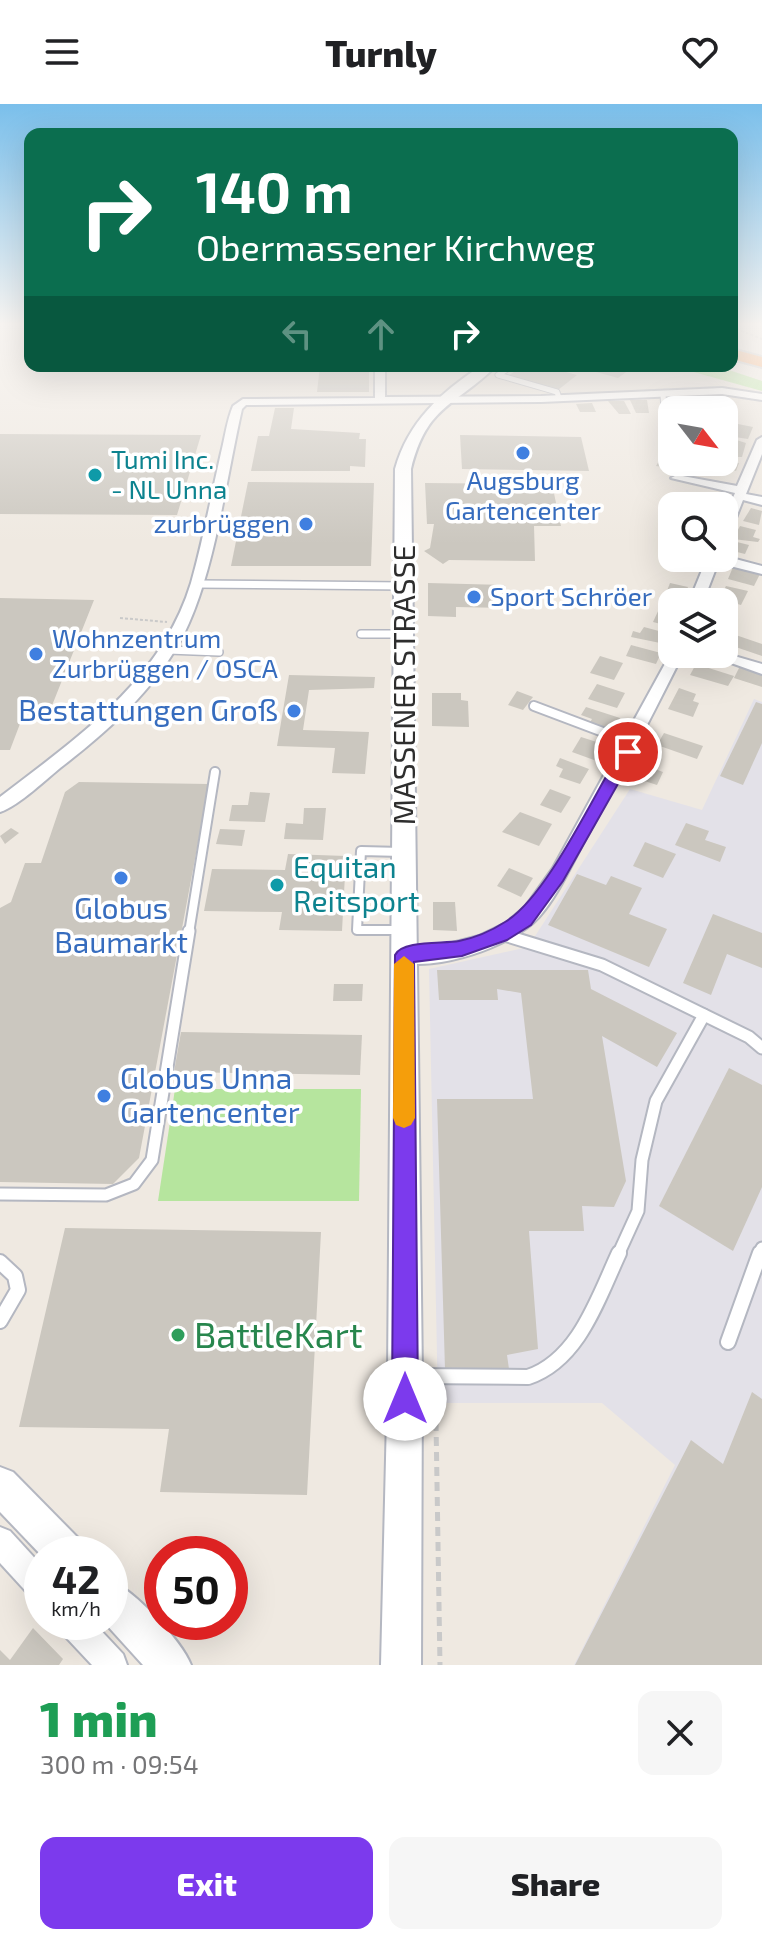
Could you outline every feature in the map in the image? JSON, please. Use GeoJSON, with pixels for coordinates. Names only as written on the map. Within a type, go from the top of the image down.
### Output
{"type":"FeatureCollection","features":[{"type":"Feature","properties":{"kind":"main road","name":"MASSENER STRASSE"},"geometry":{"type":"LineString","coordinates":[[401,1665],[405,1376],[405,457],[421,424],[443,400]]}},
{"type":"Feature","properties":{"kind":"main road"},"geometry":{"type":"LineString","coordinates":[[0,1485],[49,1536]]}},
{"type":"Feature","properties":{"kind":"main road"},"geometry":{"type":"LineString","coordinates":[[128,1619],[171,1665]]}},
{"type":"Feature","properties":{"kind":"street"},"geometry":{"type":"LineString","coordinates":[[0,806],[96,732],[146,680],[168,650],[197,584],[239,404],[254,400],[510,399]]}},
{"type":"Feature","properties":{"kind":"street"},"geometry":{"type":"LineString","coordinates":[[738,503],[762,440]]}},
{"type":"Feature","properties":{"kind":"street"},"geometry":{"type":"LineString","coordinates":[[677,478],[762,501]]}},
{"type":"Feature","properties":{"kind":"street"},"geometry":{"type":"LineString","coordinates":[[738,564],[762,570]]}},
{"type":"Feature","properties":{"kind":"street"},"geometry":{"type":"LineString","coordinates":[[738,662],[762,669]]}},
{"type":"Feature","properties":{"kind":"street"},"geometry":{"type":"LineString","coordinates":[[404,943],[462,948],[501,934],[524,920],[539,904],[632,743],[669,668]]}},
{"type":"Feature","properties":{"kind":"street"},"geometry":{"type":"LineString","coordinates":[[0,1541],[24,1568]]}},
{"type":"Feature","properties":{"kind":"street"},"geometry":{"type":"LineString","coordinates":[[89,1640],[112,1665]]}},
{"type":"Feature","properties":{"kind":"lane"},"geometry":{"type":"LineString","coordinates":[[197,584],[404,586]]}},
{"type":"Feature","properties":{"kind":"lane"},"geometry":{"type":"LineString","coordinates":[[361,634],[404,634]]}},
{"type":"Feature","properties":{"kind":"lane"},"geometry":{"type":"LineString","coordinates":[[168,650],[219,652]]}},
{"type":"Feature","properties":{"kind":"lane"},"geometry":{"type":"LineString","coordinates":[[534,706],[632,743]]}},
{"type":"Feature","properties":{"kind":"lane"},"geometry":{"type":"LineString","coordinates":[[0,1194],[106,1195],[121,1192],[144,1174],[152,1160],[215,772]]}},
{"type":"Feature","properties":{"kind":"lane"},"geometry":{"type":"LineString","coordinates":[[404,943],[357,930],[361,851],[406,852]]}},
{"type":"Feature","properties":{"kind":"lane"},"geometry":{"type":"LineString","coordinates":[[501,934],[602,965],[704,1015],[762,1048]]}},
{"type":"Feature","properties":{"kind":"lane"},"geometry":{"type":"LineString","coordinates":[[405,1376],[528,1377],[546,1371],[568,1352],[595,1305],[638,1211],[642,1160],[656,1101],[704,1015]]}},
{"type":"Feature","properties":{"kind":"lane"},"geometry":{"type":"LineString","coordinates":[[728,1342],[762,1248]]}},
{"type":"Feature","properties":{"kind":"lane"},"geometry":{"type":"LineString","coordinates":[[0,1262],[15,1276],[18,1290],[0,1321]]}},
{"type":"Feature","properties":{"kind":"path"},"geometry":{"type":"LineString","coordinates":[[120,618],[182,624]]}},
{"type":"Feature","properties":{"kind":"path"},"geometry":{"type":"LineString","coordinates":[[436,1422],[440,1665]]}},
{"type":"Feature","properties":{"kind":"shaded area"},"geometry":{"type":"Polygon","coordinates":[[[754,699],[762,702],[762,1665],[574,1665],[675,1465],[602,1403],[438,1403],[429,969],[528,947],[630,789],[702,810],[754,699]]]}},
{"type":"Feature","properties":{"kind":"green space"},"geometry":{"type":"Polygon","coordinates":[[[175,1089],[361,1089],[359,1201],[158,1201],[175,1089]]]}},
{"type":"Feature","properties":{"kind":"building"},"geometry":{"type":"Polygon","coordinates":[[[630,400],[647,400],[649,413],[636,413],[630,400]]]}},
{"type":"Feature","properties":{"kind":"building"},"geometry":{"type":"Polygon","coordinates":[[[608,401],[624,401],[631,414],[619,414],[608,401]]]}},
{"type":"Feature","properties":{"kind":"building"},"geometry":{"type":"Polygon","coordinates":[[[592,403],[596,412],[580,412],[576,404],[592,403]]]}},
{"type":"Feature","properties":{"kind":"building"},"geometry":{"type":"Polygon","coordinates":[[[275,408],[294,408],[291,429],[360,433],[359,439],[366,439],[365,467],[350,466],[350,471],[251,471],[258,436],[269,436],[275,408]]]}},
{"type":"Feature","properties":{"kind":"building"},"geometry":{"type":"Polygon","coordinates":[[[738,424],[753,427],[748,439],[738,438],[738,424]]]}},
{"type":"Feature","properties":{"kind":"building","name":"Tumi Inc. - NL Unna"},"geometry":{"type":"Polygon","coordinates":[[[0,434],[201,435],[177,515],[0,514],[0,434]]]}},
{"type":"Feature","properties":{"kind":"building","name":"Augsburg Gartencenter"},"geometry":{"type":"Polygon","coordinates":[[[460,435],[581,437],[589,471],[462,469],[460,435]]]}},
{"type":"Feature","properties":{"kind":"building"},"geometry":{"type":"Polygon","coordinates":[[[738,440],[746,443],[742,457],[738,457],[738,440]]]}},
{"type":"Feature","properties":{"kind":"building","name":"zurbrüggen"},"geometry":{"type":"Polygon","coordinates":[[[248,482],[374,483],[371,566],[231,566],[248,482]]]}},
{"type":"Feature","properties":{"kind":"building"},"geometry":{"type":"Polygon","coordinates":[[[425,483],[552,484],[561,526],[534,526],[535,561],[449,560],[443,564],[424,551],[430,548],[434,524],[427,524],[425,483]]]}},
{"type":"Feature","properties":{"kind":"building"},"geometry":{"type":"Polygon","coordinates":[[[751,508],[762,511],[759,525],[743,521],[751,508]]]}},
{"type":"Feature","properties":{"kind":"building"},"geometry":{"type":"Polygon","coordinates":[[[740,526],[756,530],[753,537],[760,539],[758,542],[738,540],[740,526]]]}},
{"type":"Feature","properties":{"kind":"building"},"geometry":{"type":"Polygon","coordinates":[[[738,542],[749,545],[745,554],[738,552],[738,542]]]}},
{"type":"Feature","properties":{"kind":"building"},"geometry":{"type":"Polygon","coordinates":[[[738,568],[760,574],[754,586],[728,579],[731,572],[738,572],[738,568]]]}},
{"type":"Feature","properties":{"kind":"building","name":"Sport Schröer"},"geometry":{"type":"Polygon","coordinates":[[[428,583],[505,585],[506,592],[520,592],[521,603],[506,603],[506,608],[456,607],[456,617],[428,616],[428,583]]]}},
{"type":"Feature","properties":{"kind":"building"},"geometry":{"type":"Polygon","coordinates":[[[670,583],[688,587],[688,588],[668,588],[670,583]]]}},
{"type":"Feature","properties":{"kind":"building"},"geometry":{"type":"Polygon","coordinates":[[[738,589],[748,591],[741,605],[738,604],[738,589]]]}},
{"type":"Feature","properties":{"kind":"building","name":"Wohnzentrum Zurbrüggen / OSCA"},"geometry":{"type":"Polygon","coordinates":[[[0,598],[94,600],[51,708],[26,708],[10,750],[0,750],[0,598]]]}},
{"type":"Feature","properties":{"kind":"building"},"geometry":{"type":"Polygon","coordinates":[[[644,627],[658,631],[658,643],[631,637],[633,631],[640,633],[644,627]]]}},
{"type":"Feature","properties":{"kind":"building"},"geometry":{"type":"Polygon","coordinates":[[[738,636],[762,644],[762,656],[738,648],[738,636]]]}},
{"type":"Feature","properties":{"kind":"building"},"geometry":{"type":"Polygon","coordinates":[[[631,645],[658,652],[656,664],[626,656],[631,645]]]}},
{"type":"Feature","properties":{"kind":"building"},"geometry":{"type":"Polygon","coordinates":[[[600,656],[623,663],[614,680],[590,673],[600,656]]]}},
{"type":"Feature","properties":{"kind":"building"},"geometry":{"type":"Polygon","coordinates":[[[740,666],[762,673],[762,687],[734,678],[740,666]]]}},
{"type":"Feature","properties":{"kind":"building"},"geometry":{"type":"Polygon","coordinates":[[[694,668],[709,668],[734,676],[728,686],[690,675],[694,668]]]}},
{"type":"Feature","properties":{"kind":"building","name":"Bestattungen Groß"},"geometry":{"type":"Polygon","coordinates":[[[289,675],[375,677],[374,688],[309,690],[303,730],[369,732],[365,774],[332,773],[335,748],[277,746],[289,675]]]}},
{"type":"Feature","properties":{"kind":"building"},"geometry":{"type":"Polygon","coordinates":[[[597,684],[625,693],[617,708],[588,699],[597,684]]]}},
{"type":"Feature","properties":{"kind":"building"},"geometry":{"type":"Polygon","coordinates":[[[679,688],[696,694],[693,701],[699,703],[693,717],[668,709],[679,688]]]}},
{"type":"Feature","properties":{"kind":"building"},"geometry":{"type":"Polygon","coordinates":[[[517,691],[533,697],[523,710],[508,705],[517,691]]]}},
{"type":"Feature","properties":{"kind":"building"},"geometry":{"type":"Polygon","coordinates":[[[432,693],[461,693],[461,700],[468,701],[469,727],[432,726],[432,693]]]}},
{"type":"Feature","properties":{"kind":"building"},"geometry":{"type":"Polygon","coordinates":[[[756,702],[762,704],[762,743],[743,785],[720,776],[756,702]]]}},
{"type":"Feature","properties":{"kind":"building"},"geometry":{"type":"Polygon","coordinates":[[[586,707],[620,718],[611,734],[588,726],[592,719],[581,715],[586,707]]]}},
{"type":"Feature","properties":{"kind":"building"},"geometry":{"type":"Polygon","coordinates":[[[664,733],[703,746],[697,759],[657,745],[664,733]]]}},
{"type":"Feature","properties":{"kind":"building"},"geometry":{"type":"Polygon","coordinates":[[[581,737],[603,744],[594,760],[572,752],[581,737]]]}},
{"type":"Feature","properties":{"kind":"building"},"geometry":{"type":"Polygon","coordinates":[[[560,758],[589,769],[580,784],[559,777],[563,769],[556,766],[560,758]]]}},
{"type":"Feature","properties":{"kind":"building"},"geometry":{"type":"Polygon","coordinates":[[[636,762],[663,772],[657,785],[629,776],[636,762]]]}},
{"type":"Feature","properties":{"kind":"building"},"geometry":{"type":"Polygon","coordinates":[[[79,782],[209,784],[139,1158],[113,1184],[0,1182],[0,908],[11,902],[25,863],[41,863],[65,792],[79,782]]]}},
{"type":"Feature","properties":{"kind":"building"},"geometry":{"type":"Polygon","coordinates":[[[550,789],[571,797],[561,813],[540,805],[550,789]]]}},
{"type":"Feature","properties":{"kind":"building"},"geometry":{"type":"Polygon","coordinates":[[[250,792],[270,793],[265,822],[229,821],[232,805],[248,805],[250,792]]]}},
{"type":"Feature","properties":{"kind":"building"},"geometry":{"type":"Polygon","coordinates":[[[304,808],[326,808],[323,840],[284,839],[286,823],[303,824],[304,808]]]}},
{"type":"Feature","properties":{"kind":"building"},"geometry":{"type":"Polygon","coordinates":[[[520,812],[552,824],[539,846],[502,832],[520,812]]]}},
{"type":"Feature","properties":{"kind":"building"},"geometry":{"type":"Polygon","coordinates":[[[686,823],[709,831],[705,840],[726,847],[720,862],[675,845],[686,823]]]}},
{"type":"Feature","properties":{"kind":"building"},"geometry":{"type":"Polygon","coordinates":[[[11,828],[19,833],[5,844],[0,836],[11,828]]]}},
{"type":"Feature","properties":{"kind":"building"},"geometry":{"type":"Polygon","coordinates":[[[220,829],[245,830],[242,846],[216,844],[220,829]]]}},
{"type":"Feature","properties":{"kind":"building"},"geometry":{"type":"Polygon","coordinates":[[[645,842],[676,854],[663,878],[633,866],[645,842]]]}},
{"type":"Feature","properties":{"kind":"building","name":"Equitan Reitsport"},"geometry":{"type":"Polygon","coordinates":[[[288,854],[346,856],[342,931],[279,930],[282,912],[204,911],[212,869],[285,870],[288,854]]]}},
{"type":"Feature","properties":{"kind":"building"},"geometry":{"type":"Polygon","coordinates":[[[509,868],[533,878],[521,897],[497,886],[509,868]]]}},
{"type":"Feature","properties":{"kind":"building"},"geometry":{"type":"Polygon","coordinates":[[[577,874],[606,885],[611,876],[642,888],[629,914],[667,929],[649,967],[548,925],[577,874]]]}},
{"type":"Feature","properties":{"kind":"building"},"geometry":{"type":"Polygon","coordinates":[[[433,902],[455,902],[457,931],[433,930],[433,902]]]}},
{"type":"Feature","properties":{"kind":"building"},"geometry":{"type":"Polygon","coordinates":[[[713,914],[762,933],[762,968],[727,954],[711,995],[683,983],[713,914]]]}},
{"type":"Feature","properties":{"kind":"building"},"geometry":{"type":"Polygon","coordinates":[[[437,970],[588,970],[591,989],[677,1033],[657,1067],[602,1036],[626,1181],[614,1207],[582,1206],[584,1231],[529,1231],[538,1349],[507,1355],[509,1369],[445,1369],[437,1099],[533,1099],[521,993],[497,989],[498,1000],[439,1000],[437,970]]]}},
{"type":"Feature","properties":{"kind":"building"},"geometry":{"type":"Polygon","coordinates":[[[334,984],[363,984],[362,1001],[333,1001],[334,984]]]}},
{"type":"Feature","properties":{"kind":"building"},"geometry":{"type":"Polygon","coordinates":[[[181,1032],[362,1035],[360,1075],[174,1072],[181,1032]]]}},
{"type":"Feature","properties":{"kind":"building"},"geometry":{"type":"Polygon","coordinates":[[[729,1068],[762,1085],[762,1187],[733,1251],[659,1206],[729,1068]]]}},
{"type":"Feature","properties":{"kind":"building","name":"BattleKart"},"geometry":{"type":"Polygon","coordinates":[[[65,1228],[321,1232],[307,1495],[160,1492],[169,1429],[19,1427],[65,1228]]]}},
{"type":"Feature","properties":{"kind":"building"},"geometry":{"type":"Polygon","coordinates":[[[752,1392],[762,1399],[762,1665],[575,1665],[691,1440],[723,1464],[752,1392]]]}},
{"type":"Feature","properties":{"kind":"building"},"geometry":{"type":"Polygon","coordinates":[[[24,1640],[45,1640],[63,1659],[59,1665],[0,1665],[0,1650],[10,1660],[24,1640]]]}},
{"type":"Feature","properties":{"kind":"slow traffic"},"geometry":{"type":"LineString","coordinates":[[404,964],[404,1118]]}},
{"type":"Feature","properties":{"kind":"place","name":"Augsburg Gartencenter"},"geometry":{"type":"Point","coordinates":[523,453]}},
{"type":"Feature","properties":{"kind":"place","name":"Tumi Inc. - NL Unna"},"geometry":{"type":"Point","coordinates":[95,475]}},
{"type":"Feature","properties":{"kind":"place","name":"zurbrüggen"},"geometry":{"type":"Point","coordinates":[306,524]}},
{"type":"Feature","properties":{"kind":"place","name":"Sport Schröer"},"geometry":{"type":"Point","coordinates":[474,597]}},
{"type":"Feature","properties":{"kind":"place","name":"Wohnzentrum Zurbrüggen / OSCA"},"geometry":{"type":"Point","coordinates":[36,654]}},
{"type":"Feature","properties":{"kind":"place","name":"Bestattungen Groß"},"geometry":{"type":"Point","coordinates":[294,711]}},
{"type":"Feature","properties":{"kind":"place","name":"Globus Baumarkt"},"geometry":{"type":"Point","coordinates":[121,878]}},
{"type":"Feature","properties":{"kind":"place","name":"Equitan Reitsport"},"geometry":{"type":"Point","coordinates":[277,885]}},
{"type":"Feature","properties":{"kind":"place","name":"Globus Unna Gartencenter"},"geometry":{"type":"Point","coordinates":[104,1096]}},
{"type":"Feature","properties":{"kind":"place","name":"BattleKart"},"geometry":{"type":"Point","coordinates":[178,1335]}},
{"type":"Feature","properties":{"kind":"route"},"geometry":{"type":"LineString","coordinates":[[405,1399],[404,955],[427,955],[462,948],[501,934],[524,920],[539,904],[628,752]]}}]}
